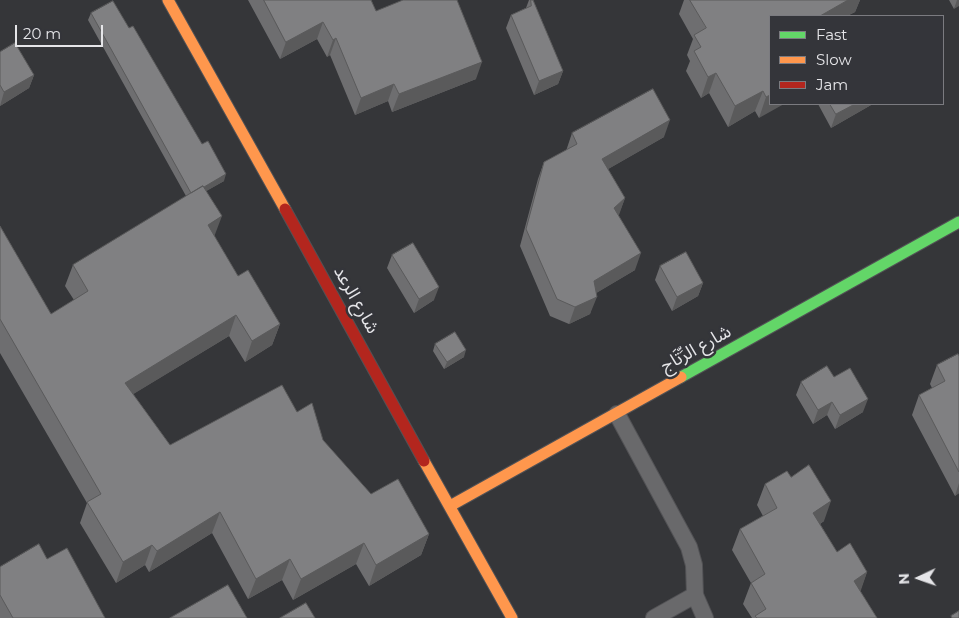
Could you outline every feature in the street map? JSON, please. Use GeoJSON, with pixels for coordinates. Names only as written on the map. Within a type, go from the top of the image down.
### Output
{"type":"FeatureCollection","features":[{"type":"Feature","properties":{"kind":"street","name":"شارع الرعد"},"geometry":{"type":"LineString","coordinates":[[168,0],[512,618]]}},
{"type":"Feature","properties":{"kind":"street","name":"شارع الرِّتَاج"},"geometry":{"type":"LineString","coordinates":[[450,506],[959,222]]}},
{"type":"Feature","properties":{"kind":"lane"},"geometry":{"type":"LineString","coordinates":[[617,414],[689,547],[694,566],[694,595],[705,618]]}},
{"type":"Feature","properties":{"kind":"lane"},"geometry":{"type":"LineString","coordinates":[[654,618],[694,595]]}},
{"type":"Feature","properties":{"kind":"building"},"geometry":{"type":"Polygon","coordinates":[[[264,0],[371,0],[376,11],[403,0],[457,0],[482,62],[399,94],[394,84],[361,98],[336,38],[333,40],[323,22],[286,42],[264,0]]]}},
{"type":"Feature","properties":{"kind":"building"},"geometry":{"type":"Polygon","coordinates":[[[531,0],[533,0],[563,71],[539,81],[511,15],[531,6],[531,0]]]}},
{"type":"Feature","properties":{"kind":"building"},"geometry":{"type":"Polygon","coordinates":[[[690,0],[848,0],[822,15],[769,15],[769,96],[766,97],[763,91],[735,106],[716,73],[708,77],[694,51],[701,47],[694,35],[706,28],[690,0]]]}},
{"type":"Feature","properties":{"kind":"building"},"geometry":{"type":"Polygon","coordinates":[[[113,1],[129,28],[133,26],[202,144],[208,141],[226,174],[191,193],[91,13],[113,1]]]}},
{"type":"Feature","properties":{"kind":"building"},"geometry":{"type":"Polygon","coordinates":[[[15,43],[34,75],[4,92],[0,85],[0,52],[15,43]]]}},
{"type":"Feature","properties":{"kind":"building"},"geometry":{"type":"Polygon","coordinates":[[[653,89],[670,120],[602,159],[625,198],[614,208],[641,253],[594,281],[597,297],[575,307],[557,299],[526,229],[544,162],[577,144],[572,133],[653,89]]]}},
{"type":"Feature","properties":{"kind":"building"},"geometry":{"type":"Polygon","coordinates":[[[831,105],[853,105],[836,114],[831,105]]]}},
{"type":"Feature","properties":{"kind":"building"},"geometry":{"type":"Polygon","coordinates":[[[203,186],[222,216],[208,225],[238,276],[248,270],[280,324],[252,341],[236,315],[125,383],[170,445],[282,385],[297,412],[312,403],[323,440],[371,494],[398,479],[429,534],[376,565],[364,543],[301,579],[290,559],[256,579],[220,512],[157,551],[152,545],[123,562],[87,502],[101,494],[0,319],[0,226],[51,314],[88,291],[73,265],[203,186]]]}},
{"type":"Feature","properties":{"kind":"building"},"geometry":{"type":"Polygon","coordinates":[[[413,243],[439,287],[419,299],[392,255],[413,243]]]}},
{"type":"Feature","properties":{"kind":"building"},"geometry":{"type":"Polygon","coordinates":[[[686,252],[703,283],[677,297],[660,266],[686,252]]]}},
{"type":"Feature","properties":{"kind":"building"},"geometry":{"type":"Polygon","coordinates":[[[455,332],[466,350],[447,362],[435,344],[455,332]]]}},
{"type":"Feature","properties":{"kind":"building"},"geometry":{"type":"Polygon","coordinates":[[[958,354],[959,472],[919,395],[945,381],[937,365],[958,354]]]}},
{"type":"Feature","properties":{"kind":"building"},"geometry":{"type":"Polygon","coordinates":[[[827,366],[834,377],[850,368],[868,399],[840,415],[832,402],[818,410],[801,382],[827,366]]]}},
{"type":"Feature","properties":{"kind":"building"},"geometry":{"type":"Polygon","coordinates":[[[809,465],[831,501],[813,513],[837,552],[850,543],[867,572],[854,581],[877,618],[757,618],[755,616],[766,609],[751,583],[765,574],[740,529],[777,508],[765,484],[787,471],[791,477],[809,465]]]}},
{"type":"Feature","properties":{"kind":"building"},"geometry":{"type":"Polygon","coordinates":[[[39,544],[47,559],[67,548],[105,618],[13,618],[0,595],[0,567],[39,544]]]}},
{"type":"Feature","properties":{"kind":"building"},"geometry":{"type":"Polygon","coordinates":[[[228,585],[247,618],[170,618],[228,585]]]}},
{"type":"Feature","properties":{"kind":"building"},"geometry":{"type":"Polygon","coordinates":[[[306,603],[315,618],[280,618],[306,603]]]}},
{"type":"Feature","properties":{"kind":"building"},"geometry":{"type":"Polygon","coordinates":[[[959,611],[959,618],[952,618],[951,616],[959,611]]]}},
{"type":"Feature","properties":{"kind":"traffic: fast"},"geometry":{"type":"LineString","coordinates":[[681,377],[959,222]]}},
{"type":"Feature","properties":{"kind":"traffic: slow"},"geometry":{"type":"LineString","coordinates":[[168,0],[285,209]]}},
{"type":"Feature","properties":{"kind":"traffic: slow"},"geometry":{"type":"LineString","coordinates":[[450,506],[681,377]]}},
{"type":"Feature","properties":{"kind":"traffic: slow"},"geometry":{"type":"LineString","coordinates":[[424,461],[512,618]]}},
{"type":"Feature","properties":{"kind":"traffic: jam"},"geometry":{"type":"LineString","coordinates":[[285,209],[424,461]]}}]}
